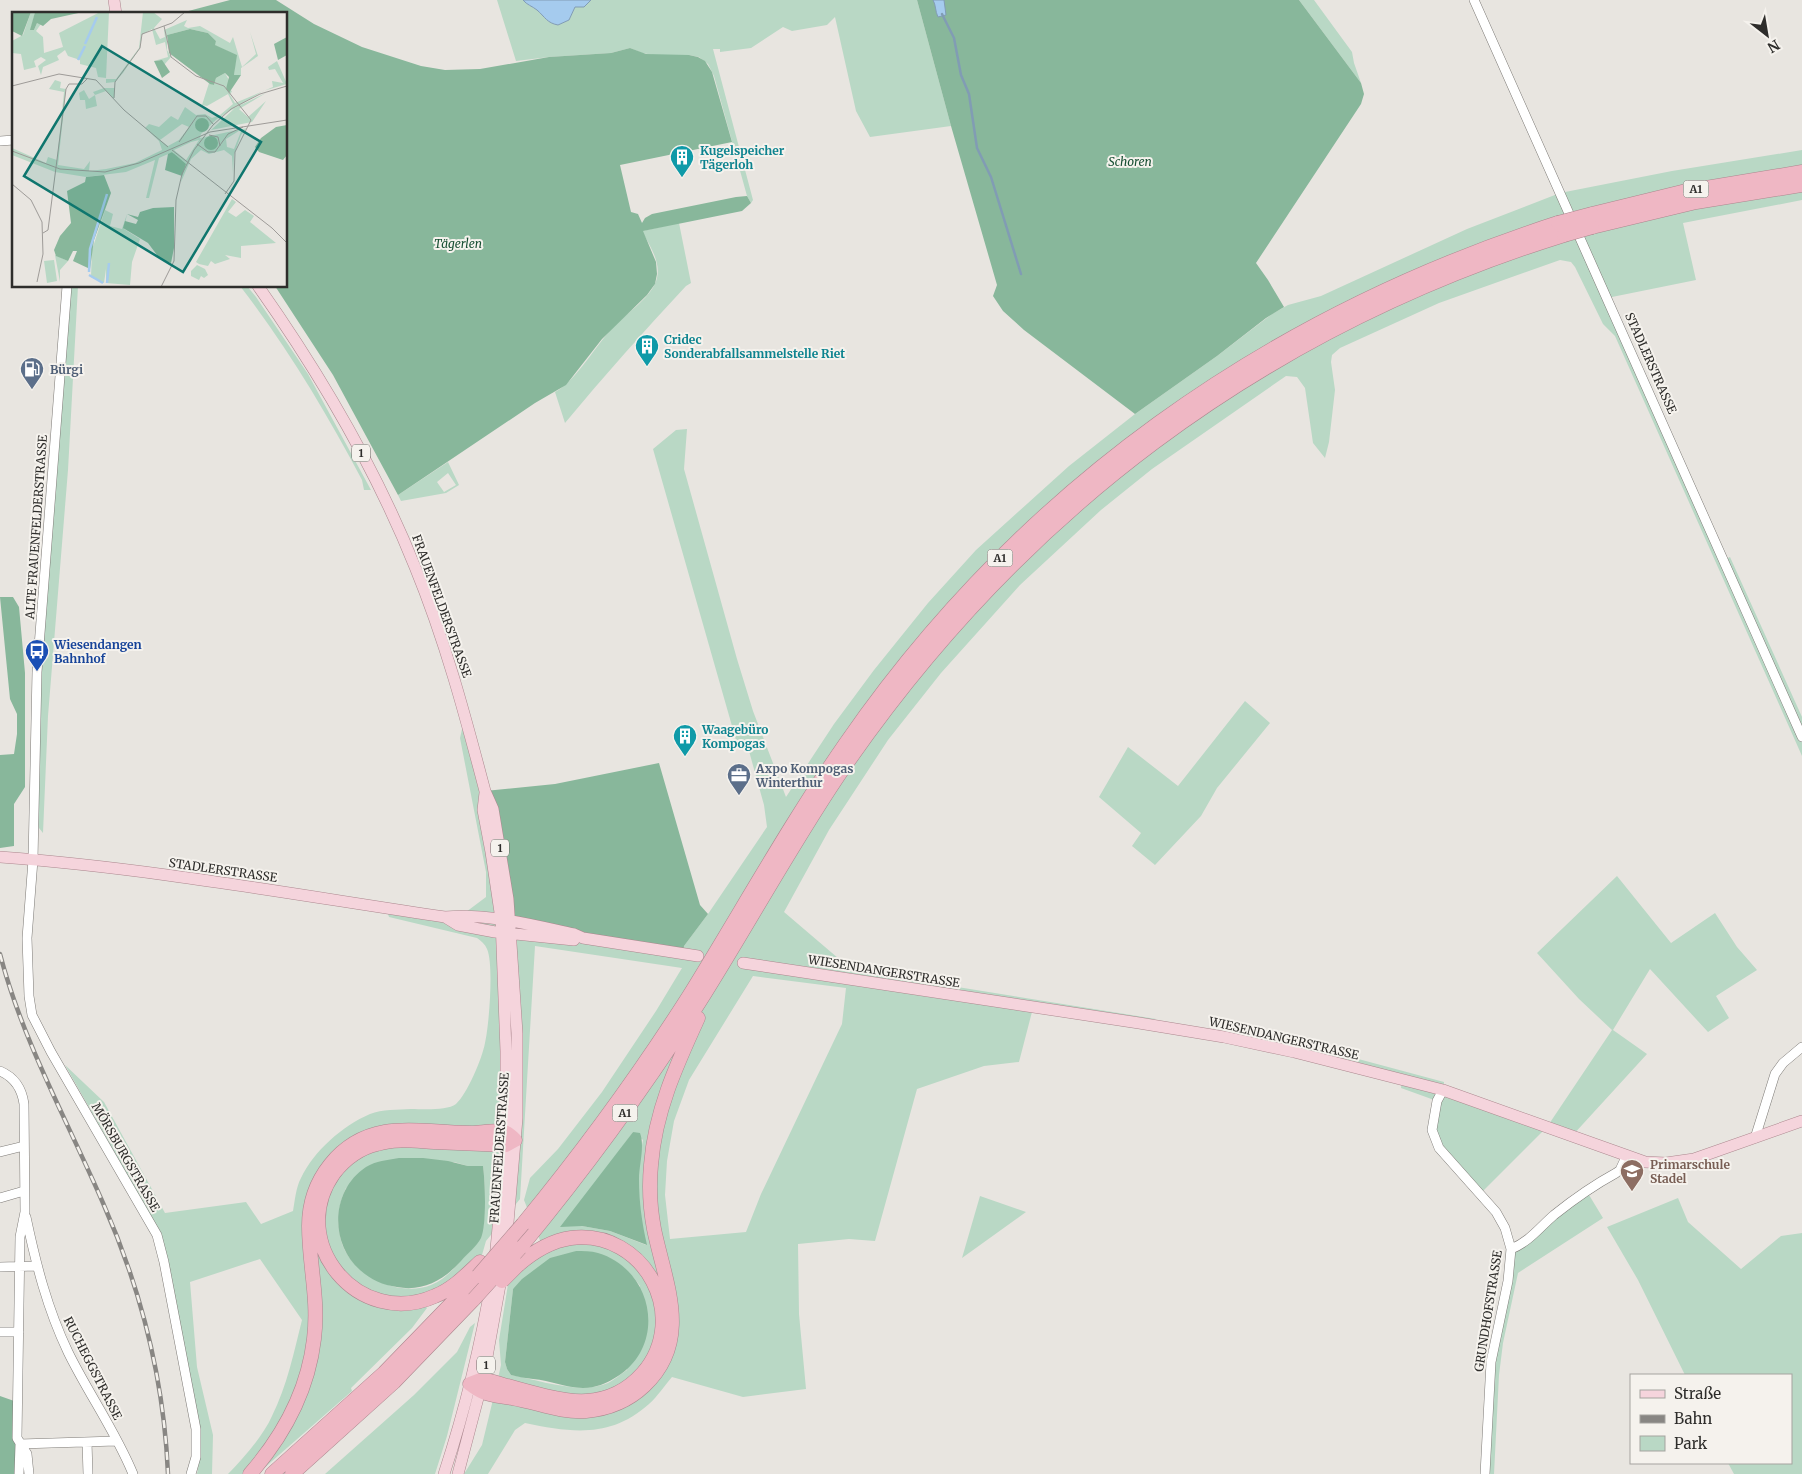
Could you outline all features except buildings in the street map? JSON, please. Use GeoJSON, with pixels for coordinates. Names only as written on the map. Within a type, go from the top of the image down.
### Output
{"type":"FeatureCollection","features":[{"type":"Feature","properties":{"kind":"highway","name":"A1"},"geometry":{"type":"LineString","coordinates":[[272,1474],[384,1373],[522,1224],[607,1116],[664,1034],[806,804],[890,683],[936,628],[986,573],[1076,488],[1150,429],[1210,387],[1272,348],[1343,310],[1402,282],[1477,251],[1561,229],[1690,190],[1802,172]]}},
{"type":"Feature","properties":{"kind":"highway","name":"A1"},"geometry":{"type":"LineString","coordinates":[[1592,220],[1802,185]]}},
{"type":"Feature","properties":{"kind":"highway","name":"A1"},"geometry":{"type":"LineString","coordinates":[[292,1474],[360,1414],[473,1306],[578,1176],[614,1129],[662,1060],[720,970],[836,779],[898,694],[948,633],[1032,544],[1125,464],[1190,416],[1245,380],[1308,343],[1374,309],[1425,285],[1561,229]]}},
{"type":"Feature","properties":{"kind":"highway"},"geometry":{"type":"LineString","coordinates":[[478,1385],[494,1396],[568,1410],[591,1410],[612,1406],[630,1397],[647,1383],[665,1357],[670,1339],[672,1312],[651,1206],[650,1176],[653,1144],[667,1088],[720,970]]}},
{"type":"Feature","properties":{"kind":"highway"},"geometry":{"type":"LineString","coordinates":[[250,1474],[270,1450],[286,1424],[300,1395],[308,1368],[314,1339],[316,1314],[309,1234],[310,1214],[316,1188],[325,1170],[337,1156],[353,1144],[386,1131],[419,1130],[473,1133],[509,1139]]}},
{"type":"Feature","properties":{"kind":"highway"},"geometry":{"type":"LineString","coordinates":[[479,1269],[449,1289],[422,1301],[399,1304],[372,1299],[348,1284],[328,1260],[320,1234],[319,1215],[321,1201],[329,1181],[338,1169],[359,1151],[378,1143],[412,1140],[509,1139]]}},
{"type":"Feature","properties":{"kind":"highway"},"geometry":{"type":"LineString","coordinates":[[473,1306],[533,1253],[547,1245],[567,1239],[594,1239],[619,1247],[635,1258],[643,1267],[658,1292],[662,1304],[663,1320],[658,1346],[647,1368],[636,1381],[620,1392],[600,1400],[584,1402],[478,1385]]}},
{"type":"Feature","properties":{"kind":"main road","name":"FRAUENFELDERSTRASSE"},"geometry":{"type":"LineString","coordinates":[[259,288],[314,370],[357,443],[397,526],[415,567],[451,664],[485,791],[483,810],[505,920],[518,1067],[509,1139],[505,1255],[497,1308],[458,1474]]}},
{"type":"Feature","properties":{"kind":"main road","name":"STADLERSTRASSE"},"geometry":{"type":"LineString","coordinates":[[0,857],[217,882],[445,917]]}},
{"type":"Feature","properties":{"kind":"main road"},"geometry":{"type":"LineString","coordinates":[[445,917],[462,915],[505,920],[574,934],[583,938],[698,956]]}},
{"type":"Feature","properties":{"kind":"main road"},"geometry":{"type":"LineString","coordinates":[[445,917],[458,924],[506,934],[572,940],[583,938]]}},
{"type":"Feature","properties":{"kind":"main road","name":"WIESENDANGERSTRASSE"},"geometry":{"type":"LineString","coordinates":[[743,963],[1224,1037],[1294,1052],[1443,1090],[1626,1156],[1655,1163],[1694,1160],[1802,1121]]}},
{"type":"Feature","properties":{"kind":"main road","name":"FRAUENFELDERSTRASSE"},"geometry":{"type":"LineString","coordinates":[[444,1474],[478,1385]]}},
{"type":"Feature","properties":{"kind":"street","name":"STADLERSTRASSE"},"geometry":{"type":"LineString","coordinates":[[1474,0],[1802,737]]}},
{"type":"Feature","properties":{"kind":"street","name":"ALTE FRAUENFELDERSTRASSE"},"geometry":{"type":"LineString","coordinates":[[33,860],[37,672],[67,288]]}},
{"type":"Feature","properties":{"kind":"street","name":"MÖRSBURGSTRASSE"},"geometry":{"type":"LineString","coordinates":[[33,860],[27,977],[32,1015],[51,1052],[157,1235],[164,1262],[196,1429],[196,1457],[191,1474]]}},
{"type":"Feature","properties":{"kind":"street"},"geometry":{"type":"LineString","coordinates":[[1755,1138],[1775,1074],[1783,1063],[1802,1047]]}},
{"type":"Feature","properties":{"kind":"street"},"geometry":{"type":"LineString","coordinates":[[0,1071],[13,1079],[22,1093],[24,1110],[25,1212],[21,1234],[17,1438],[26,1454],[29,1474]]}},
{"type":"Feature","properties":{"kind":"street","name":"GRUNDHOFSTRASSE"},"geometry":{"type":"LineString","coordinates":[[1443,1090],[1437,1101],[1432,1130],[1439,1148],[1496,1212],[1505,1228],[1511,1249],[1508,1280],[1491,1362],[1485,1474]]}},
{"type":"Feature","properties":{"kind":"street"},"geometry":{"type":"LineString","coordinates":[[0,1152],[24,1146]]}},
{"type":"Feature","properties":{"kind":"street"},"geometry":{"type":"LineString","coordinates":[[1511,1249],[1522,1244],[1586,1190],[1620,1170],[1626,1156]]}},
{"type":"Feature","properties":{"kind":"street"},"geometry":{"type":"LineString","coordinates":[[0,1198],[24,1191]]}},
{"type":"Feature","properties":{"kind":"street","name":"RUCHEGGSTRASSE"},"geometry":{"type":"LineString","coordinates":[[25,1212],[47,1303],[60,1334],[133,1474]]}},
{"type":"Feature","properties":{"kind":"street"},"geometry":{"type":"LineString","coordinates":[[0,1267],[37,1266]]}},
{"type":"Feature","properties":{"kind":"street"},"geometry":{"type":"LineString","coordinates":[[0,1332],[19,1332]]}},
{"type":"Feature","properties":{"kind":"street"},"geometry":{"type":"LineString","coordinates":[[20,1444],[116,1441]]}},
{"type":"Feature","properties":{"kind":"street"},"geometry":{"type":"LineString","coordinates":[[87,1442],[88,1474]]}},
{"type":"Feature","properties":{"kind":"street"},"geometry":{"type":"LineString","coordinates":[[19,1474],[20,1444]]}},
{"type":"Feature","properties":{"kind":"green space","name":"Tägerlen"},"geometry":{"type":"Polygon","coordinates":[[[230,0],[276,0],[314,24],[362,47],[421,66],[445,70],[480,69],[549,57],[611,53],[630,48],[646,54],[698,57],[705,61],[712,72],[732,142],[620,165],[631,212],[638,214],[642,223],[645,218],[652,214],[736,197],[747,196],[751,203],[742,211],[643,231],[656,262],[657,274],[655,284],[647,295],[602,339],[566,385],[535,403],[398,495],[333,375],[276,288],[288,288],[288,12],[185,12],[230,0]]]}},
{"type":"Feature","properties":{"kind":"green space"},"geometry":{"type":"Polygon","coordinates":[[[497,0],[523,0],[549,21],[558,25],[569,20],[575,7],[587,4],[591,0],[917,0],[951,126],[870,137],[856,111],[835,17],[827,25],[792,31],[783,27],[751,48],[720,52],[720,49],[713,49],[753,200],[751,203],[747,196],[714,76],[708,64],[699,57],[689,55],[653,55],[630,48],[611,53],[516,61],[497,0]]]}},
{"type":"Feature","properties":{"kind":"green space","name":"Schoren"},"geometry":{"type":"Polygon","coordinates":[[[917,0],[1299,0],[1361,83],[1364,94],[1361,104],[1256,263],[1284,307],[1266,318],[1217,356],[1135,414],[1024,330],[1003,311],[993,296],[997,285],[917,0]]]}},
{"type":"Feature","properties":{"kind":"green space"},"geometry":{"type":"Polygon","coordinates":[[[1299,0],[1314,0],[1352,52],[1361,83],[1299,0]]]}},
{"type":"Feature","properties":{"kind":"green space"},"geometry":{"type":"Polygon","coordinates":[[[1802,150],[1802,200],[1683,223],[1696,280],[1607,298],[1724,560],[1730,557],[1802,717],[1802,756],[1615,336],[1603,324],[1571,262],[1560,260],[1439,303],[1340,348],[1332,355],[1331,362],[1335,390],[1329,442],[1325,458],[1313,443],[1305,388],[1297,377],[1286,376],[1152,469],[1101,510],[1020,585],[941,673],[888,740],[829,830],[784,912],[852,970],[1156,1019],[1139,1023],[1033,1008],[1019,1062],[984,1066],[917,1089],[875,1241],[849,1239],[798,1244],[799,1314],[806,1389],[743,1397],[672,1377],[652,1401],[635,1415],[606,1428],[575,1430],[525,1423],[515,1430],[488,1474],[464,1474],[482,1445],[497,1383],[501,1365],[499,1340],[510,1272],[541,1243],[524,1200],[530,1178],[558,1149],[602,1092],[682,968],[535,946],[520,1199],[486,1241],[480,1262],[423,1302],[427,1308],[412,1328],[351,1388],[352,1391],[263,1469],[281,1433],[302,1369],[288,1409],[258,1457],[242,1474],[228,1474],[253,1446],[272,1416],[286,1381],[302,1320],[260,1259],[190,1282],[197,1367],[213,1435],[212,1474],[197,1474],[200,1456],[161,1234],[65,1065],[104,1102],[165,1213],[246,1202],[261,1224],[293,1211],[298,1185],[313,1158],[330,1140],[349,1125],[380,1111],[441,1109],[456,1104],[465,1093],[474,1076],[485,1043],[490,981],[487,949],[477,938],[389,917],[386,908],[462,915],[486,897],[486,872],[460,738],[465,716],[485,791],[683,954],[684,946],[767,827],[764,805],[749,751],[736,740],[653,449],[676,430],[687,429],[684,469],[753,711],[786,797],[834,724],[874,670],[928,603],[976,550],[1069,466],[1135,414],[1272,314],[1288,305],[1321,296],[1467,229],[1560,193],[1672,171],[1802,150]],[[753,976],[689,1080],[674,1121],[667,1161],[665,1195],[670,1239],[746,1232],[761,1194],[842,1024],[846,988],[753,976]],[[633,1132],[620,1150],[582,1226],[610,1231],[646,1245],[639,1193],[639,1166],[643,1140],[633,1132]],[[454,1162],[346,1188],[341,1201],[338,1220],[339,1233],[346,1253],[354,1264],[365,1273],[390,1286],[418,1288],[436,1283],[448,1274],[479,1241],[484,1223],[483,1166],[468,1166],[454,1162]],[[576,1251],[513,1289],[505,1362],[511,1375],[585,1388],[608,1383],[627,1370],[640,1286],[620,1265],[605,1256],[576,1251]]]}},
{"type":"Feature","properties":{"kind":"green space"},"geometry":{"type":"Polygon","coordinates":[[[679,223],[691,283],[686,286],[594,388],[565,423],[555,392],[571,380],[614,326],[645,298],[655,285],[658,272],[656,259],[642,231],[679,223]]]}},
{"type":"Feature","properties":{"kind":"green space"},"geometry":{"type":"Polygon","coordinates":[[[67,288],[78,288],[68,470],[48,716],[43,833],[39,828],[34,807],[36,710],[67,288]]]}},
{"type":"Feature","properties":{"kind":"green space"},"geometry":{"type":"Polygon","coordinates":[[[241,288],[249,288],[256,297],[308,374],[371,490],[364,490],[362,480],[305,380],[241,288]]]}},
{"type":"Feature","properties":{"kind":"green space"},"geometry":{"type":"Polygon","coordinates":[[[448,462],[459,485],[446,493],[401,501],[398,495],[448,462]],[[448,473],[437,482],[444,492],[456,485],[448,473]]]}},
{"type":"Feature","properties":{"kind":"green space"},"geometry":{"type":"Polygon","coordinates":[[[0,597],[13,597],[19,607],[25,673],[25,787],[14,804],[14,846],[0,848],[0,755],[14,754],[17,714],[10,699],[0,597]]]}},
{"type":"Feature","properties":{"kind":"green space"},"geometry":{"type":"Polygon","coordinates":[[[1245,701],[1270,723],[1217,788],[1201,816],[1155,865],[1132,846],[1141,833],[1099,797],[1128,747],[1178,786],[1245,701]]]}},
{"type":"Feature","properties":{"kind":"green space"},"geometry":{"type":"Polygon","coordinates":[[[659,763],[700,905],[708,914],[684,946],[683,954],[510,921],[485,791],[555,784],[659,763]]]}},
{"type":"Feature","properties":{"kind":"green space"},"geometry":{"type":"Polygon","coordinates":[[[1617,876],[1671,943],[1715,913],[1737,947],[1757,970],[1716,996],[1729,1018],[1708,1032],[1650,969],[1613,1030],[1647,1054],[1572,1136],[1547,1127],[1612,1030],[1579,999],[1537,953],[1617,876]]]}},
{"type":"Feature","properties":{"kind":"green space"},"geometry":{"type":"Polygon","coordinates":[[[1295,1042],[1444,1082],[1444,1090],[1547,1127],[1480,1194],[1454,1166],[1432,1130],[1437,1101],[1401,1088],[1402,1080],[1294,1052],[1295,1042]]]}},
{"type":"Feature","properties":{"kind":"green space"},"geometry":{"type":"Polygon","coordinates":[[[633,1132],[640,1133],[641,1138],[642,1150],[639,1179],[642,1221],[647,1245],[610,1231],[582,1226],[560,1227],[633,1132]]]}},
{"type":"Feature","properties":{"kind":"green space"},"geometry":{"type":"Polygon","coordinates":[[[399,1158],[423,1158],[468,1166],[483,1166],[485,1213],[481,1238],[447,1274],[432,1283],[416,1288],[387,1285],[377,1282],[364,1274],[350,1259],[343,1246],[339,1232],[338,1217],[341,1203],[346,1189],[354,1177],[370,1165],[399,1158]]]}},
{"type":"Feature","properties":{"kind":"green space"},"geometry":{"type":"Polygon","coordinates":[[[1586,1190],[1603,1218],[1518,1273],[1503,1343],[1499,1375],[1494,1474],[1485,1474],[1491,1362],[1511,1249],[1586,1190]]]}},
{"type":"Feature","properties":{"kind":"green space"},"geometry":{"type":"Polygon","coordinates":[[[980,1196],[1026,1212],[962,1258],[980,1196]]]}},
{"type":"Feature","properties":{"kind":"green space"},"geometry":{"type":"Polygon","coordinates":[[[1678,1198],[1688,1222],[1741,1269],[1781,1236],[1802,1233],[1802,1474],[1734,1474],[1729,1464],[1792,1464],[1792,1374],[1685,1374],[1638,1280],[1607,1227],[1678,1198]]]}},
{"type":"Feature","properties":{"kind":"green space"},"geometry":{"type":"Polygon","coordinates":[[[576,1251],[598,1253],[616,1261],[631,1274],[641,1290],[647,1307],[648,1325],[644,1343],[635,1360],[621,1374],[597,1386],[578,1388],[511,1375],[505,1362],[513,1289],[522,1279],[550,1258],[576,1251]]]}},
{"type":"Feature","properties":{"kind":"green space"},"geometry":{"type":"Polygon","coordinates":[[[475,1323],[447,1436],[435,1474],[325,1474],[414,1395],[457,1352],[470,1327],[475,1323]]]}},
{"type":"Feature","properties":{"kind":"green space"},"geometry":{"type":"Polygon","coordinates":[[[0,1396],[17,1402],[19,1474],[0,1474],[0,1396]]]}},
{"type":"Feature","properties":{"kind":"water"},"geometry":{"type":"Polygon","coordinates":[[[523,0],[591,0],[584,7],[575,7],[569,20],[558,25],[549,21],[523,0]]]}},
{"type":"Feature","properties":{"kind":"water"},"geometry":{"type":"Polygon","coordinates":[[[933,0],[944,0],[946,15],[938,17],[933,0]]]}},
{"type":"Feature","properties":{"kind":"waterway"},"geometry":{"type":"LineString","coordinates":[[942,14],[954,38],[961,75],[969,94],[977,148],[991,177],[1021,274]]}},
{"type":"Feature","properties":{"kind":"railway"},"geometry":{"type":"LineString","coordinates":[[0,954],[33,1050],[103,1203],[129,1268],[156,1370],[162,1404],[168,1474]]}},
{"type":"Feature","properties":{"kind":"place","name":"Kugelspeicher Tägerloh"},"geometry":{"type":"Point","coordinates":[682,178]}},
{"type":"Feature","properties":{"kind":"place","name":"Cridec Sonderabfallsammelstelle Riet"},"geometry":{"type":"Point","coordinates":[647,367]}},
{"type":"Feature","properties":{"kind":"place","name":"Bürgi"},"geometry":{"type":"Point","coordinates":[32,390]}},
{"type":"Feature","properties":{"kind":"place","name":"Wiesendangen Bahnhof"},"geometry":{"type":"Point","coordinates":[37,672]}},
{"type":"Feature","properties":{"kind":"place","name":"Waagebüro Kompogas"},"geometry":{"type":"Point","coordinates":[685,757]}},
{"type":"Feature","properties":{"kind":"place","name":"Axpo Kompogas Winterthur"},"geometry":{"type":"Point","coordinates":[739,796]}},
{"type":"Feature","properties":{"kind":"place","name":"Primarschule Stadel"},"geometry":{"type":"Point","coordinates":[1632,1192]}}]}
